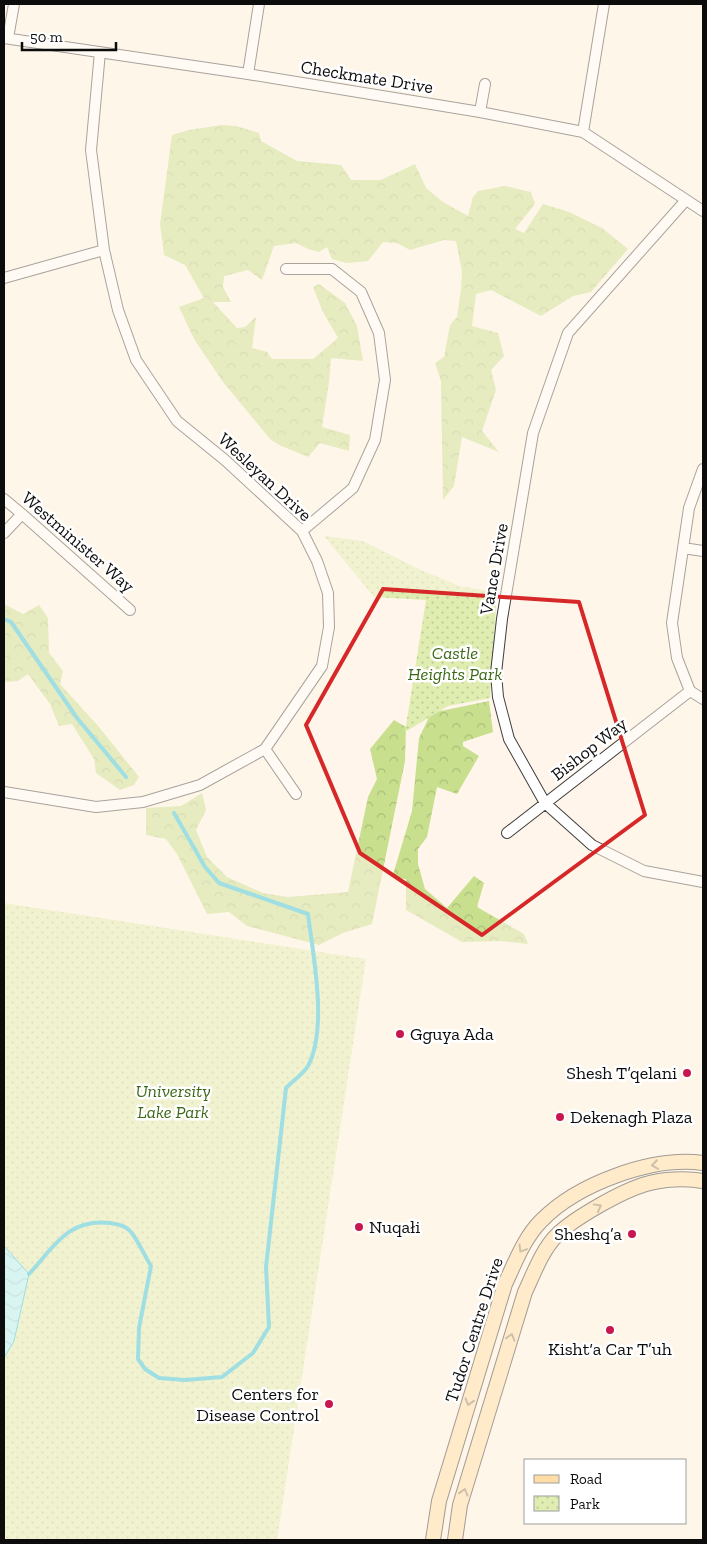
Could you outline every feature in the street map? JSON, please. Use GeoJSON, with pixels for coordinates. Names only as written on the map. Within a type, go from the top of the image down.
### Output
{"type":"FeatureCollection","features":[{"type":"Feature","properties":{"kind":"street"},"geometry":{"type":"LineString","coordinates":[[6,38],[14,4]]}},
{"type":"Feature","properties":{"kind":"street"},"geometry":{"type":"LineString","coordinates":[[248,74],[259,4]]}},
{"type":"Feature","properties":{"kind":"street"},"geometry":{"type":"LineString","coordinates":[[583,132],[604,4]]}},
{"type":"Feature","properties":{"kind":"street","name":"Checkmate Drive"},"geometry":{"type":"LineString","coordinates":[[6,38],[248,74],[480,112],[583,132],[703,211]]}},
{"type":"Feature","properties":{"kind":"street","name":"Wesleyan Drive"},"geometry":{"type":"LineString","coordinates":[[4,792],[96,807],[143,802],[200,785],[265,749],[322,666],[329,627],[328,593],[317,561],[302,531],[225,460],[178,421],[136,360],[118,310],[104,250],[91,150],[100,52]]}},
{"type":"Feature","properties":{"kind":"street"},"geometry":{"type":"LineString","coordinates":[[480,112],[485,84]]}},
{"type":"Feature","properties":{"kind":"street","name":"Vance Drive"},"geometry":{"type":"LineString","coordinates":[[686,200],[568,334],[533,433],[502,619],[496,673],[498,697],[509,739],[546,804],[592,845],[644,871],[703,882]]}},
{"type":"Feature","properties":{"kind":"street"},"geometry":{"type":"LineString","coordinates":[[4,278],[104,250]]}},
{"type":"Feature","properties":{"kind":"street"},"geometry":{"type":"LineString","coordinates":[[286,269],[332,269],[361,292],[380,333],[385,380],[375,440],[353,488],[302,531]]}},
{"type":"Feature","properties":{"kind":"street"},"geometry":{"type":"LineString","coordinates":[[703,469],[689,508],[672,623],[676,658],[690,691],[703,699]]}},
{"type":"Feature","properties":{"kind":"street","name":"Westminister Way"},"geometry":{"type":"LineString","coordinates":[[4,499],[130,610]]}},
{"type":"Feature","properties":{"kind":"street"},"geometry":{"type":"LineString","coordinates":[[4,533],[22,514]]}},
{"type":"Feature","properties":{"kind":"street"},"geometry":{"type":"LineString","coordinates":[[683,548],[703,551]]}},
{"type":"Feature","properties":{"kind":"street","name":"Bishop Way"},"geometry":{"type":"LineString","coordinates":[[507,833],[690,691]]}},
{"type":"Feature","properties":{"kind":"street"},"geometry":{"type":"LineString","coordinates":[[265,749],[296,794]]}},
{"type":"Feature","properties":{"kind":"street","name":"Tudor Centre Drive"},"geometry":{"type":"LineString","coordinates":[[433,1540],[439,1501],[505,1284],[520,1251],[540,1221],[563,1202],[604,1179],[641,1167],[679,1162],[703,1163]]}},
{"type":"Feature","properties":{"kind":"street","name":"Tudor Centre Drive"},"geometry":{"type":"LineString","coordinates":[[455,1540],[460,1504],[525,1292],[539,1262],[556,1236],[575,1220],[613,1199],[647,1184],[676,1180],[703,1181]]}},
{"type":"Feature","properties":{"kind":"highlighted area"},"geometry":{"type":"Polygon","coordinates":[[[383,589],[579,602],[645,815],[482,935],[360,853],[306,725],[383,589]]]}},
{"type":"Feature","properties":{"kind":"green space"},"geometry":{"type":"Polygon","coordinates":[[[222,125],[236,126],[259,133],[261,141],[297,161],[341,165],[351,180],[381,180],[415,164],[426,188],[443,202],[468,216],[473,197],[478,191],[505,186],[531,192],[535,204],[515,229],[524,233],[543,204],[569,212],[602,228],[628,249],[591,292],[573,296],[541,316],[491,290],[476,294],[472,326],[498,333],[504,356],[491,370],[496,390],[482,431],[499,452],[462,437],[454,486],[443,500],[441,381],[435,363],[444,357],[450,325],[457,317],[462,272],[456,241],[444,240],[410,250],[397,243],[383,242],[368,261],[347,263],[332,259],[327,247],[319,252],[296,243],[274,246],[262,280],[248,270],[224,276],[223,287],[231,302],[213,302],[237,328],[245,327],[256,317],[252,348],[267,352],[272,359],[313,359],[338,338],[323,312],[313,287],[319,284],[345,303],[357,326],[363,361],[331,358],[322,427],[350,435],[349,451],[320,443],[308,457],[279,445],[270,439],[223,382],[194,339],[179,307],[204,298],[185,265],[164,255],[160,224],[172,135],[189,130],[222,125]]]}},
{"type":"Feature","properties":{"kind":"green space","name":"Castle Heights Park"},"geometry":{"type":"Polygon","coordinates":[[[324,536],[363,541],[419,569],[459,586],[497,592],[490,698],[448,706],[405,732],[426,600],[374,597],[324,536]]]}},
{"type":"Feature","properties":{"kind":"green space"},"geometry":{"type":"Polygon","coordinates":[[[4,604],[23,614],[39,605],[48,618],[49,653],[63,671],[60,684],[99,727],[139,777],[134,785],[120,790],[96,773],[94,759],[72,724],[59,726],[50,704],[28,674],[18,681],[4,682],[4,604]]]}},
{"type":"Feature","properties":{"kind":"green space"},"geometry":{"type":"Polygon","coordinates":[[[489,701],[493,732],[463,742],[463,746],[479,756],[457,794],[437,787],[427,837],[418,849],[418,864],[425,889],[447,908],[474,876],[484,883],[477,907],[524,934],[528,944],[501,941],[462,942],[406,910],[406,879],[392,878],[412,811],[419,738],[431,713],[489,701]]]}},
{"type":"Feature","properties":{"kind":"green space"},"geometry":{"type":"Polygon","coordinates":[[[394,720],[406,727],[405,761],[372,924],[343,933],[319,945],[247,926],[229,912],[207,914],[177,854],[166,839],[146,835],[146,808],[181,806],[202,793],[206,810],[196,830],[207,857],[227,877],[263,893],[288,897],[348,892],[368,797],[377,779],[370,749],[394,720]]]}},
{"type":"Feature","properties":{"kind":"green space","name":"University Lake Park"},"geometry":{"type":"Polygon","coordinates":[[[4,903],[366,959],[277,1540],[4,1540],[4,903]]]}},
{"type":"Feature","properties":{"kind":"water"},"geometry":{"type":"Polygon","coordinates":[[[4,1246],[29,1274],[14,1341],[4,1358],[4,1246]]]}},
{"type":"Feature","properties":{"kind":"waterway"},"geometry":{"type":"LineString","coordinates":[[4,619],[11,622],[77,718],[126,777]]}},
{"type":"Feature","properties":{"kind":"waterway"},"geometry":{"type":"LineString","coordinates":[[29,1274],[63,1236],[83,1225],[110,1223],[127,1228],[137,1240],[151,1266],[139,1328],[138,1359],[145,1369],[159,1378],[185,1380],[222,1377],[253,1353],[269,1327],[266,1267],[286,1088],[308,1066],[314,1050],[317,1032],[317,991],[308,914],[219,883],[205,867],[174,813]]}},
{"type":"Feature","properties":{"kind":"place","name":"Gguya Ada"},"geometry":{"type":"Point","coordinates":[400,1034]}},
{"type":"Feature","properties":{"kind":"place","name":"Shesh T’qelani"},"geometry":{"type":"Point","coordinates":[687,1073]}},
{"type":"Feature","properties":{"kind":"place","name":"Dekenagh Plaza"},"geometry":{"type":"Point","coordinates":[560,1117]}},
{"type":"Feature","properties":{"kind":"place","name":"Nuqałi"},"geometry":{"type":"Point","coordinates":[359,1227]}},
{"type":"Feature","properties":{"kind":"place","name":"Sheshq’a"},"geometry":{"type":"Point","coordinates":[632,1234]}},
{"type":"Feature","properties":{"kind":"place","name":"Kisht‘a Car T’uh"},"geometry":{"type":"Point","coordinates":[610,1330]}},
{"type":"Feature","properties":{"kind":"place","name":"Centers for Disease Control"},"geometry":{"type":"Point","coordinates":[329,1404]}}]}
